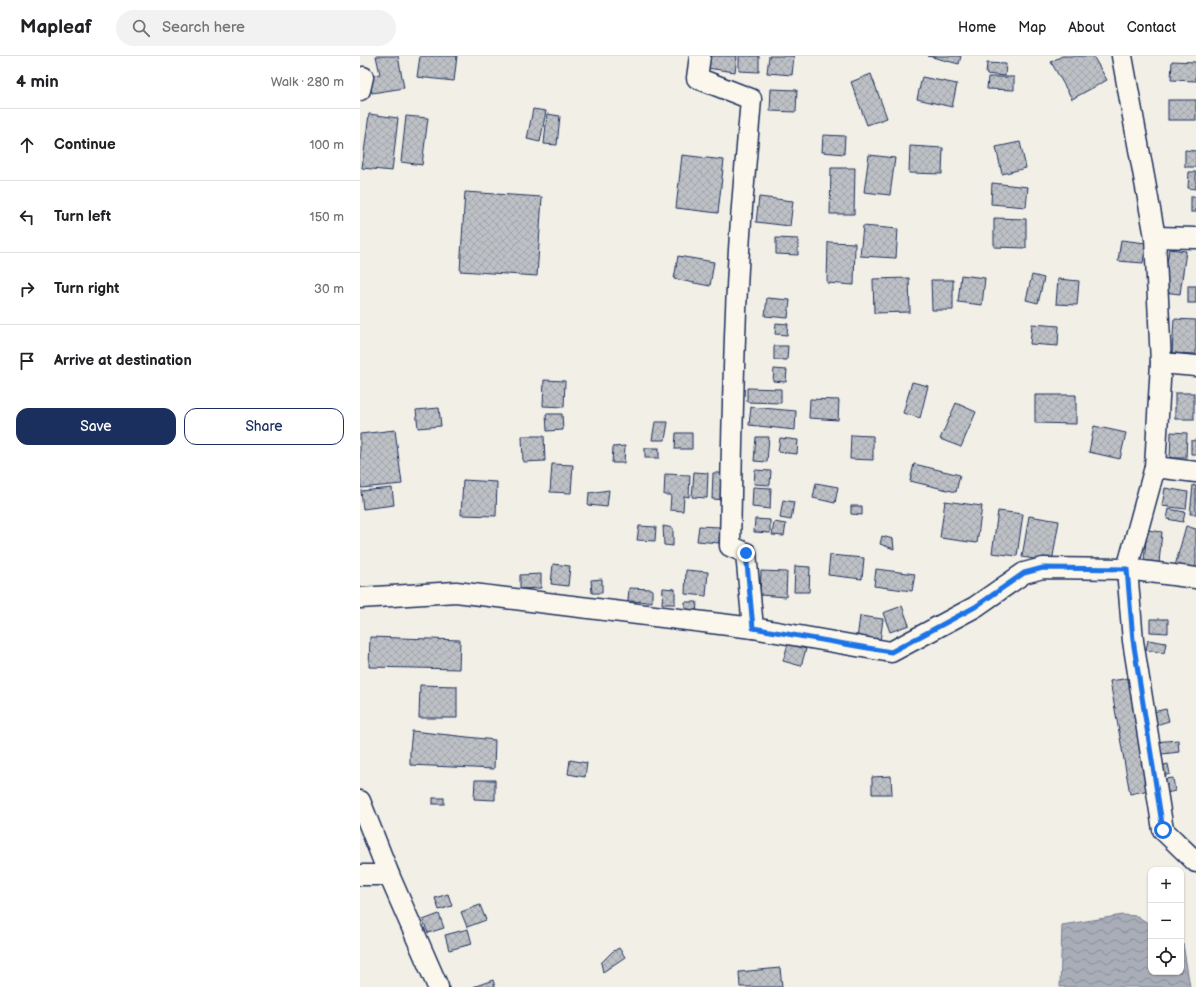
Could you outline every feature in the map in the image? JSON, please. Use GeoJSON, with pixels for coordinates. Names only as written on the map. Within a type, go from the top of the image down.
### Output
{"type":"FeatureCollection","features":[{"type":"Feature","properties":{"kind":"street"},"geometry":{"type":"LineString","coordinates":[[700,56],[697,78],[752,99],[737,292],[730,546],[746,553],[753,628]]}},
{"type":"Feature","properties":{"kind":"street"},"geometry":{"type":"LineString","coordinates":[[1122,56],[1155,237],[1161,363],[1155,467],[1127,569],[1133,640],[1163,830],[1196,862]]}},
{"type":"Feature","properties":{"kind":"street"},"geometry":{"type":"LineString","coordinates":[[1155,237],[1196,238]]}},
{"type":"Feature","properties":{"kind":"street"},"geometry":{"type":"LineString","coordinates":[[1161,363],[1196,366]]}},
{"type":"Feature","properties":{"kind":"street"},"geometry":{"type":"LineString","coordinates":[[1155,467],[1196,472]]}},
{"type":"Feature","properties":{"kind":"street"},"geometry":{"type":"LineString","coordinates":[[360,598],[456,592],[753,628],[891,652],[975,607],[1024,573],[1043,568],[1127,569],[1196,578]]}},
{"type":"Feature","properties":{"kind":"street"},"geometry":{"type":"LineString","coordinates":[[360,801],[389,875],[438,987]]}},
{"type":"Feature","properties":{"kind":"street"},"geometry":{"type":"LineString","coordinates":[[360,875],[389,875]]}},
{"type":"Feature","properties":{"kind":"water"},"geometry":{"type":"Polygon","coordinates":[[[1123,915],[1137,916],[1148,923],[1148,975],[1184,975],[1184,950],[1190,987],[1060,987],[1062,925],[1123,915]]]}},
{"type":"Feature","properties":{"kind":"building"},"geometry":{"type":"Polygon","coordinates":[[[376,56],[398,56],[404,88],[372,93],[369,76],[380,74],[376,56]]]}},
{"type":"Feature","properties":{"kind":"building"},"geometry":{"type":"Polygon","coordinates":[[[420,56],[457,56],[454,81],[417,77],[420,56]]]}},
{"type":"Feature","properties":{"kind":"building"},"geometry":{"type":"Polygon","coordinates":[[[708,56],[737,56],[735,72],[707,68],[708,56]]]}},
{"type":"Feature","properties":{"kind":"building"},"geometry":{"type":"Polygon","coordinates":[[[739,56],[759,56],[759,72],[739,71],[739,56]]]}},
{"type":"Feature","properties":{"kind":"building"},"geometry":{"type":"Polygon","coordinates":[[[769,56],[794,56],[792,75],[767,73],[769,56]]]}},
{"type":"Feature","properties":{"kind":"building"},"geometry":{"type":"Polygon","coordinates":[[[928,56],[961,56],[959,64],[928,56]]]}},
{"type":"Feature","properties":{"kind":"building"},"geometry":{"type":"Polygon","coordinates":[[[1062,56],[1093,56],[1107,80],[1072,99],[1051,62],[1062,56]]]}},
{"type":"Feature","properties":{"kind":"building"},"geometry":{"type":"Polygon","coordinates":[[[1172,61],[1196,62],[1196,81],[1171,80],[1172,61]]]}},
{"type":"Feature","properties":{"kind":"building"},"geometry":{"type":"Polygon","coordinates":[[[987,63],[1006,64],[1005,76],[986,74],[987,63]]]}},
{"type":"Feature","properties":{"kind":"building"},"geometry":{"type":"Polygon","coordinates":[[[871,74],[887,118],[867,125],[851,82],[871,74]]]}},
{"type":"Feature","properties":{"kind":"building"},"geometry":{"type":"Polygon","coordinates":[[[922,77],[957,84],[952,107],[917,99],[922,77]]]}},
{"type":"Feature","properties":{"kind":"building"},"geometry":{"type":"Polygon","coordinates":[[[988,77],[1014,77],[1014,90],[987,89],[988,77]]]}},
{"type":"Feature","properties":{"kind":"building"},"geometry":{"type":"Polygon","coordinates":[[[771,89],[797,90],[796,112],[770,111],[771,89]]]}},
{"type":"Feature","properties":{"kind":"building"},"geometry":{"type":"Polygon","coordinates":[[[1168,100],[1196,100],[1196,120],[1168,120],[1168,100]]]}},
{"type":"Feature","properties":{"kind":"building"},"geometry":{"type":"Polygon","coordinates":[[[533,109],[546,111],[540,142],[527,139],[533,109]]]}},
{"type":"Feature","properties":{"kind":"building"},"geometry":{"type":"Polygon","coordinates":[[[369,114],[398,118],[392,171],[362,168],[369,114]]]}},
{"type":"Feature","properties":{"kind":"building"},"geometry":{"type":"Polygon","coordinates":[[[547,114],[560,116],[557,145],[544,144],[547,114]]]}},
{"type":"Feature","properties":{"kind":"building"},"geometry":{"type":"Polygon","coordinates":[[[406,116],[428,118],[422,165],[401,162],[406,116]]]}},
{"type":"Feature","properties":{"kind":"building"},"geometry":{"type":"Polygon","coordinates":[[[823,135],[845,136],[844,154],[822,152],[823,135]]]}},
{"type":"Feature","properties":{"kind":"building"},"geometry":{"type":"Polygon","coordinates":[[[1020,142],[1026,168],[1002,174],[996,147],[1020,142]]]}},
{"type":"Feature","properties":{"kind":"building"},"geometry":{"type":"Polygon","coordinates":[[[910,146],[943,148],[942,174],[909,173],[910,146]]]}},
{"type":"Feature","properties":{"kind":"building"},"geometry":{"type":"Polygon","coordinates":[[[1185,150],[1196,151],[1196,167],[1185,167],[1185,150]]]}},
{"type":"Feature","properties":{"kind":"building"},"geometry":{"type":"Polygon","coordinates":[[[682,155],[724,160],[718,213],[676,208],[682,155]]]}},
{"type":"Feature","properties":{"kind":"building"},"geometry":{"type":"Polygon","coordinates":[[[869,155],[895,158],[890,195],[864,192],[869,155]]]}},
{"type":"Feature","properties":{"kind":"building"},"geometry":{"type":"Polygon","coordinates":[[[831,168],[855,168],[854,214],[830,214],[831,168]]]}},
{"type":"Feature","properties":{"kind":"building"},"geometry":{"type":"Polygon","coordinates":[[[1189,172],[1196,172],[1196,189],[1188,188],[1189,172]]]}},
{"type":"Feature","properties":{"kind":"building"},"geometry":{"type":"Polygon","coordinates":[[[992,183],[1028,187],[1026,207],[991,204],[992,183]]]}},
{"type":"Feature","properties":{"kind":"building"},"geometry":{"type":"Polygon","coordinates":[[[465,192],[542,197],[537,276],[460,271],[465,192]]]}},
{"type":"Feature","properties":{"kind":"building"},"geometry":{"type":"Polygon","coordinates":[[[759,197],[793,201],[790,226],[756,222],[759,197]]]}},
{"type":"Feature","properties":{"kind":"building"},"geometry":{"type":"Polygon","coordinates":[[[1191,197],[1196,197],[1196,212],[1191,212],[1191,197]]]}},
{"type":"Feature","properties":{"kind":"building"},"geometry":{"type":"Polygon","coordinates":[[[994,218],[1026,219],[1026,248],[994,247],[994,218]]]}},
{"type":"Feature","properties":{"kind":"building"},"geometry":{"type":"Polygon","coordinates":[[[863,226],[898,229],[896,258],[860,256],[863,226]]]}},
{"type":"Feature","properties":{"kind":"building"},"geometry":{"type":"Polygon","coordinates":[[[776,238],[798,239],[798,255],[776,254],[776,238]]]}},
{"type":"Feature","properties":{"kind":"building"},"geometry":{"type":"Polygon","coordinates":[[[1121,240],[1146,243],[1143,263],[1118,261],[1121,240]]]}},
{"type":"Feature","properties":{"kind":"building"},"geometry":{"type":"Polygon","coordinates":[[[828,242],[855,243],[854,285],[827,283],[828,242]]]}},
{"type":"Feature","properties":{"kind":"building"},"geometry":{"type":"Polygon","coordinates":[[[1169,249],[1186,251],[1180,294],[1163,292],[1169,249]]]}},
{"type":"Feature","properties":{"kind":"building"},"geometry":{"type":"Polygon","coordinates":[[[678,256],[714,262],[710,286],[674,279],[678,256]]]}},
{"type":"Feature","properties":{"kind":"building"},"geometry":{"type":"Polygon","coordinates":[[[961,275],[985,278],[982,305],[958,302],[961,275]]]}},
{"type":"Feature","properties":{"kind":"building"},"geometry":{"type":"Polygon","coordinates":[[[1032,275],[1044,278],[1038,303],[1026,300],[1032,275]]]}},
{"type":"Feature","properties":{"kind":"building"},"geometry":{"type":"Polygon","coordinates":[[[909,278],[910,312],[874,313],[873,279],[909,278]]]}},
{"type":"Feature","properties":{"kind":"building"},"geometry":{"type":"Polygon","coordinates":[[[1058,279],[1079,281],[1077,305],[1056,304],[1058,279]]]}},
{"type":"Feature","properties":{"kind":"building"},"geometry":{"type":"Polygon","coordinates":[[[931,280],[953,280],[953,310],[932,310],[931,280]]]}},
{"type":"Feature","properties":{"kind":"building"},"geometry":{"type":"Polygon","coordinates":[[[1188,286],[1196,286],[1196,303],[1188,303],[1188,286]]]}},
{"type":"Feature","properties":{"kind":"building"},"geometry":{"type":"Polygon","coordinates":[[[767,298],[790,300],[788,318],[765,316],[767,298]]]}},
{"type":"Feature","properties":{"kind":"building"},"geometry":{"type":"Polygon","coordinates":[[[1174,319],[1196,320],[1196,354],[1172,353],[1174,319]]]}},
{"type":"Feature","properties":{"kind":"building"},"geometry":{"type":"Polygon","coordinates":[[[776,323],[788,324],[787,335],[775,334],[776,323]]]}},
{"type":"Feature","properties":{"kind":"building"},"geometry":{"type":"Polygon","coordinates":[[[1032,324],[1059,326],[1058,346],[1030,344],[1032,324]]]}},
{"type":"Feature","properties":{"kind":"building"},"geometry":{"type":"Polygon","coordinates":[[[774,346],[788,346],[787,360],[774,360],[774,346]]]}},
{"type":"Feature","properties":{"kind":"building"},"geometry":{"type":"Polygon","coordinates":[[[774,369],[787,370],[786,382],[773,381],[774,369]]]}},
{"type":"Feature","properties":{"kind":"building"},"geometry":{"type":"Polygon","coordinates":[[[544,380],[565,381],[564,407],[543,406],[544,380]]]}},
{"type":"Feature","properties":{"kind":"building"},"geometry":{"type":"Polygon","coordinates":[[[912,382],[928,386],[920,418],[903,413],[912,382]]]}},
{"type":"Feature","properties":{"kind":"building"},"geometry":{"type":"Polygon","coordinates":[[[747,388],[781,389],[781,403],[747,402],[747,388]]]}},
{"type":"Feature","properties":{"kind":"building"},"geometry":{"type":"Polygon","coordinates":[[[1175,393],[1194,393],[1194,419],[1175,419],[1175,393]]]}},
{"type":"Feature","properties":{"kind":"building"},"geometry":{"type":"Polygon","coordinates":[[[1035,395],[1076,395],[1076,424],[1035,423],[1035,395]]]}},
{"type":"Feature","properties":{"kind":"building"},"geometry":{"type":"Polygon","coordinates":[[[810,399],[839,400],[838,420],[809,418],[810,399]]]}},
{"type":"Feature","properties":{"kind":"building"},"geometry":{"type":"Polygon","coordinates":[[[956,403],[976,412],[961,447],[940,439],[956,403]]]}},
{"type":"Feature","properties":{"kind":"building"},"geometry":{"type":"Polygon","coordinates":[[[751,407],[796,411],[795,430],[749,425],[751,407]]]}},
{"type":"Feature","properties":{"kind":"building"},"geometry":{"type":"Polygon","coordinates":[[[439,408],[441,426],[418,428],[416,410],[439,408]]]}},
{"type":"Feature","properties":{"kind":"building"},"geometry":{"type":"Polygon","coordinates":[[[546,414],[562,414],[563,430],[547,431],[546,414]]]}},
{"type":"Feature","properties":{"kind":"building"},"geometry":{"type":"Polygon","coordinates":[[[655,422],[668,422],[665,440],[652,440],[655,422]]]}},
{"type":"Feature","properties":{"kind":"building"},"geometry":{"type":"Polygon","coordinates":[[[1094,426],[1126,433],[1120,459],[1089,452],[1094,426]]]}},
{"type":"Feature","properties":{"kind":"building"},"geometry":{"type":"Polygon","coordinates":[[[395,430],[402,484],[361,488],[360,434],[395,430]]]}},
{"type":"Feature","properties":{"kind":"building"},"geometry":{"type":"Polygon","coordinates":[[[1171,432],[1187,433],[1186,458],[1170,458],[1171,432]]]}},
{"type":"Feature","properties":{"kind":"building"},"geometry":{"type":"Polygon","coordinates":[[[676,433],[692,433],[692,449],[675,449],[676,433]]]}},
{"type":"Feature","properties":{"kind":"building"},"geometry":{"type":"Polygon","coordinates":[[[851,435],[873,436],[873,460],[850,459],[851,435]]]}},
{"type":"Feature","properties":{"kind":"building"},"geometry":{"type":"Polygon","coordinates":[[[522,436],[544,436],[545,461],[523,462],[522,436]]]}},
{"type":"Feature","properties":{"kind":"building"},"geometry":{"type":"Polygon","coordinates":[[[756,437],[769,437],[767,462],[754,461],[756,437]]]}},
{"type":"Feature","properties":{"kind":"building"},"geometry":{"type":"Polygon","coordinates":[[[780,438],[798,440],[797,454],[778,452],[780,438]]]}},
{"type":"Feature","properties":{"kind":"building"},"geometry":{"type":"Polygon","coordinates":[[[1196,440],[1196,454],[1191,454],[1191,441],[1196,440]]]}},
{"type":"Feature","properties":{"kind":"building"},"geometry":{"type":"Polygon","coordinates":[[[625,446],[624,463],[612,463],[613,447],[625,446]]]}},
{"type":"Feature","properties":{"kind":"building"},"geometry":{"type":"Polygon","coordinates":[[[645,448],[659,448],[659,458],[645,458],[645,448]]]}},
{"type":"Feature","properties":{"kind":"building"},"geometry":{"type":"Polygon","coordinates":[[[552,464],[573,465],[571,493],[550,492],[552,464]]]}},
{"type":"Feature","properties":{"kind":"building"},"geometry":{"type":"Polygon","coordinates":[[[914,464],[960,475],[956,492],[910,481],[914,464]]]}},
{"type":"Feature","properties":{"kind":"building"},"geometry":{"type":"Polygon","coordinates":[[[755,470],[771,471],[770,485],[754,484],[755,470]]]}},
{"type":"Feature","properties":{"kind":"building"},"geometry":{"type":"Polygon","coordinates":[[[694,472],[708,473],[707,498],[692,497],[694,472]]]}},
{"type":"Feature","properties":{"kind":"building"},"geometry":{"type":"Polygon","coordinates":[[[713,473],[727,473],[726,500],[712,499],[713,473]]]}},
{"type":"Feature","properties":{"kind":"building"},"geometry":{"type":"Polygon","coordinates":[[[665,474],[690,475],[689,497],[684,496],[683,511],[670,510],[671,495],[664,495],[665,474]]]}},
{"type":"Feature","properties":{"kind":"building"},"geometry":{"type":"Polygon","coordinates":[[[463,480],[497,482],[496,516],[461,515],[463,480]]]}},
{"type":"Feature","properties":{"kind":"building"},"geometry":{"type":"Polygon","coordinates":[[[816,483],[838,487],[835,503],[813,498],[816,483]]]}},
{"type":"Feature","properties":{"kind":"building"},"geometry":{"type":"Polygon","coordinates":[[[1193,485],[1196,486],[1196,514],[1190,514],[1193,485]]]}},
{"type":"Feature","properties":{"kind":"building"},"geometry":{"type":"Polygon","coordinates":[[[753,487],[771,488],[770,509],[752,507],[753,487]]]}},
{"type":"Feature","properties":{"kind":"building"},"geometry":{"type":"Polygon","coordinates":[[[392,488],[394,505],[363,509],[361,491],[392,488]]]}},
{"type":"Feature","properties":{"kind":"building"},"geometry":{"type":"Polygon","coordinates":[[[1165,488],[1188,492],[1186,509],[1162,506],[1165,488]]]}},
{"type":"Feature","properties":{"kind":"building"},"geometry":{"type":"Polygon","coordinates":[[[609,490],[607,507],[588,505],[589,493],[609,490]]]}},
{"type":"Feature","properties":{"kind":"building"},"geometry":{"type":"Polygon","coordinates":[[[783,500],[794,502],[791,520],[780,518],[783,500]]]}},
{"type":"Feature","properties":{"kind":"building"},"geometry":{"type":"Polygon","coordinates":[[[945,501],[982,506],[977,543],[940,538],[945,501]]]}},
{"type":"Feature","properties":{"kind":"building"},"geometry":{"type":"Polygon","coordinates":[[[851,506],[862,506],[862,515],[851,514],[851,506]]]}},
{"type":"Feature","properties":{"kind":"building"},"geometry":{"type":"Polygon","coordinates":[[[1169,509],[1185,512],[1183,522],[1167,519],[1169,509]]]}},
{"type":"Feature","properties":{"kind":"building"},"geometry":{"type":"Polygon","coordinates":[[[998,511],[1023,514],[1017,556],[992,553],[998,511]]]}},
{"type":"Feature","properties":{"kind":"building"},"geometry":{"type":"Polygon","coordinates":[[[1029,516],[1059,521],[1052,562],[1022,557],[1029,516]]]}},
{"type":"Feature","properties":{"kind":"building"},"geometry":{"type":"Polygon","coordinates":[[[755,519],[770,520],[770,533],[754,532],[755,519]]]}},
{"type":"Feature","properties":{"kind":"building"},"geometry":{"type":"Polygon","coordinates":[[[774,522],[786,524],[784,536],[772,535],[774,522]]]}},
{"type":"Feature","properties":{"kind":"building"},"geometry":{"type":"Polygon","coordinates":[[[639,526],[656,527],[655,541],[637,540],[639,526]]]}},
{"type":"Feature","properties":{"kind":"building"},"geometry":{"type":"Polygon","coordinates":[[[663,526],[673,528],[673,546],[664,545],[663,526]]]}},
{"type":"Feature","properties":{"kind":"building"},"geometry":{"type":"Polygon","coordinates":[[[699,526],[720,527],[719,543],[697,541],[699,526]]]}},
{"type":"Feature","properties":{"kind":"building"},"geometry":{"type":"Polygon","coordinates":[[[1186,526],[1196,529],[1196,572],[1175,566],[1186,526]]]}},
{"type":"Feature","properties":{"kind":"building"},"geometry":{"type":"Polygon","coordinates":[[[1147,530],[1162,532],[1159,563],[1144,561],[1147,530]]]}},
{"type":"Feature","properties":{"kind":"building"},"geometry":{"type":"Polygon","coordinates":[[[882,536],[893,539],[894,549],[880,544],[882,536]]]}},
{"type":"Feature","properties":{"kind":"building"},"geometry":{"type":"Polygon","coordinates":[[[830,555],[864,558],[862,579],[828,575],[830,555]]]}},
{"type":"Feature","properties":{"kind":"building"},"geometry":{"type":"Polygon","coordinates":[[[553,564],[570,566],[568,586],[551,584],[553,564]]]}},
{"type":"Feature","properties":{"kind":"building"},"geometry":{"type":"Polygon","coordinates":[[[795,566],[810,567],[809,592],[794,592],[795,566]]]}},
{"type":"Feature","properties":{"kind":"building"},"geometry":{"type":"Polygon","coordinates":[[[876,569],[915,574],[912,591],[874,586],[876,569]]]}},
{"type":"Feature","properties":{"kind":"building"},"geometry":{"type":"Polygon","coordinates":[[[686,570],[708,572],[706,596],[685,594],[686,570]]]}},
{"type":"Feature","properties":{"kind":"building"},"geometry":{"type":"Polygon","coordinates":[[[761,571],[787,572],[786,597],[760,595],[761,571]]]}},
{"type":"Feature","properties":{"kind":"building"},"geometry":{"type":"Polygon","coordinates":[[[541,574],[541,588],[520,589],[520,575],[541,574]]]}},
{"type":"Feature","properties":{"kind":"building"},"geometry":{"type":"Polygon","coordinates":[[[602,579],[602,593],[592,593],[591,580],[602,579]]]}},
{"type":"Feature","properties":{"kind":"building"},"geometry":{"type":"Polygon","coordinates":[[[629,588],[652,589],[652,602],[628,601],[629,588]]]}},
{"type":"Feature","properties":{"kind":"building"},"geometry":{"type":"Polygon","coordinates":[[[663,588],[675,589],[675,604],[662,604],[663,588]]]}},
{"type":"Feature","properties":{"kind":"building"},"geometry":{"type":"Polygon","coordinates":[[[685,602],[697,602],[696,616],[685,616],[685,602]]]}},
{"type":"Feature","properties":{"kind":"building"},"geometry":{"type":"Polygon","coordinates":[[[902,606],[909,625],[890,632],[883,613],[902,606]]]}},
{"type":"Feature","properties":{"kind":"building"},"geometry":{"type":"Polygon","coordinates":[[[860,616],[883,619],[880,642],[857,639],[860,616]]]}},
{"type":"Feature","properties":{"kind":"building"},"geometry":{"type":"Polygon","coordinates":[[[1150,619],[1168,619],[1168,633],[1150,632],[1150,619]]]}},
{"type":"Feature","properties":{"kind":"building"},"geometry":{"type":"Polygon","coordinates":[[[370,637],[460,640],[459,669],[369,667],[370,637]]]}},
{"type":"Feature","properties":{"kind":"building"},"geometry":{"type":"Polygon","coordinates":[[[1148,640],[1166,643],[1164,653],[1146,650],[1148,640]]]}},
{"type":"Feature","properties":{"kind":"building"},"geometry":{"type":"Polygon","coordinates":[[[788,644],[806,649],[801,666],[783,661],[788,644]]]}},
{"type":"Feature","properties":{"kind":"building"},"geometry":{"type":"Polygon","coordinates":[[[1130,678],[1149,790],[1130,794],[1110,681],[1130,678]]]}},
{"type":"Feature","properties":{"kind":"building"},"geometry":{"type":"Polygon","coordinates":[[[420,685],[457,686],[457,718],[419,718],[420,685]]]}},
{"type":"Feature","properties":{"kind":"building"},"geometry":{"type":"Polygon","coordinates":[[[1166,709],[1169,721],[1156,725],[1153,712],[1166,709]]]}},
{"type":"Feature","properties":{"kind":"building"},"geometry":{"type":"Polygon","coordinates":[[[412,731],[495,740],[494,769],[410,765],[412,731]]]}},
{"type":"Feature","properties":{"kind":"building"},"geometry":{"type":"Polygon","coordinates":[[[1178,740],[1179,752],[1154,755],[1153,742],[1178,740]]]}},
{"type":"Feature","properties":{"kind":"building"},"geometry":{"type":"Polygon","coordinates":[[[570,760],[587,763],[585,777],[568,774],[570,760]]]}},
{"type":"Feature","properties":{"kind":"building"},"geometry":{"type":"Polygon","coordinates":[[[1168,764],[1170,774],[1158,777],[1156,767],[1168,764]]]}},
{"type":"Feature","properties":{"kind":"building"},"geometry":{"type":"Polygon","coordinates":[[[891,776],[892,794],[872,794],[872,777],[891,776]]]}},
{"type":"Feature","properties":{"kind":"building"},"geometry":{"type":"Polygon","coordinates":[[[1173,778],[1175,791],[1162,794],[1159,780],[1173,778]]]}},
{"type":"Feature","properties":{"kind":"building"},"geometry":{"type":"Polygon","coordinates":[[[475,780],[495,780],[495,800],[474,799],[475,780]]]}},
{"type":"Feature","properties":{"kind":"building"},"geometry":{"type":"Polygon","coordinates":[[[433,798],[444,798],[444,804],[433,804],[433,798]]]}},
{"type":"Feature","properties":{"kind":"building"},"geometry":{"type":"Polygon","coordinates":[[[448,894],[452,906],[439,910],[435,898],[448,894]]]}},
{"type":"Feature","properties":{"kind":"building"},"geometry":{"type":"Polygon","coordinates":[[[480,905],[486,920],[467,927],[461,912],[480,905]]]}},
{"type":"Feature","properties":{"kind":"building"},"geometry":{"type":"Polygon","coordinates":[[[439,914],[444,928],[428,933],[423,920],[439,914]]]}},
{"type":"Feature","properties":{"kind":"building"},"geometry":{"type":"Polygon","coordinates":[[[468,929],[472,944],[449,950],[445,935],[468,929]]]}},
{"type":"Feature","properties":{"kind":"building"},"geometry":{"type":"Polygon","coordinates":[[[619,948],[625,957],[603,972],[601,963],[612,952],[619,948]]]}},
{"type":"Feature","properties":{"kind":"building"},"geometry":{"type":"Polygon","coordinates":[[[780,968],[782,987],[740,987],[739,972],[780,968]]]}},
{"type":"Feature","properties":{"kind":"building"},"geometry":{"type":"Polygon","coordinates":[[[493,980],[495,987],[473,987],[493,980]]]}},
{"type":"Feature","properties":{"kind":"route"},"geometry":{"type":"LineString","coordinates":[[746,553],[753,628],[891,652],[975,607],[1024,573],[1043,568],[1127,569],[1133,640],[1163,830]]}}]}
